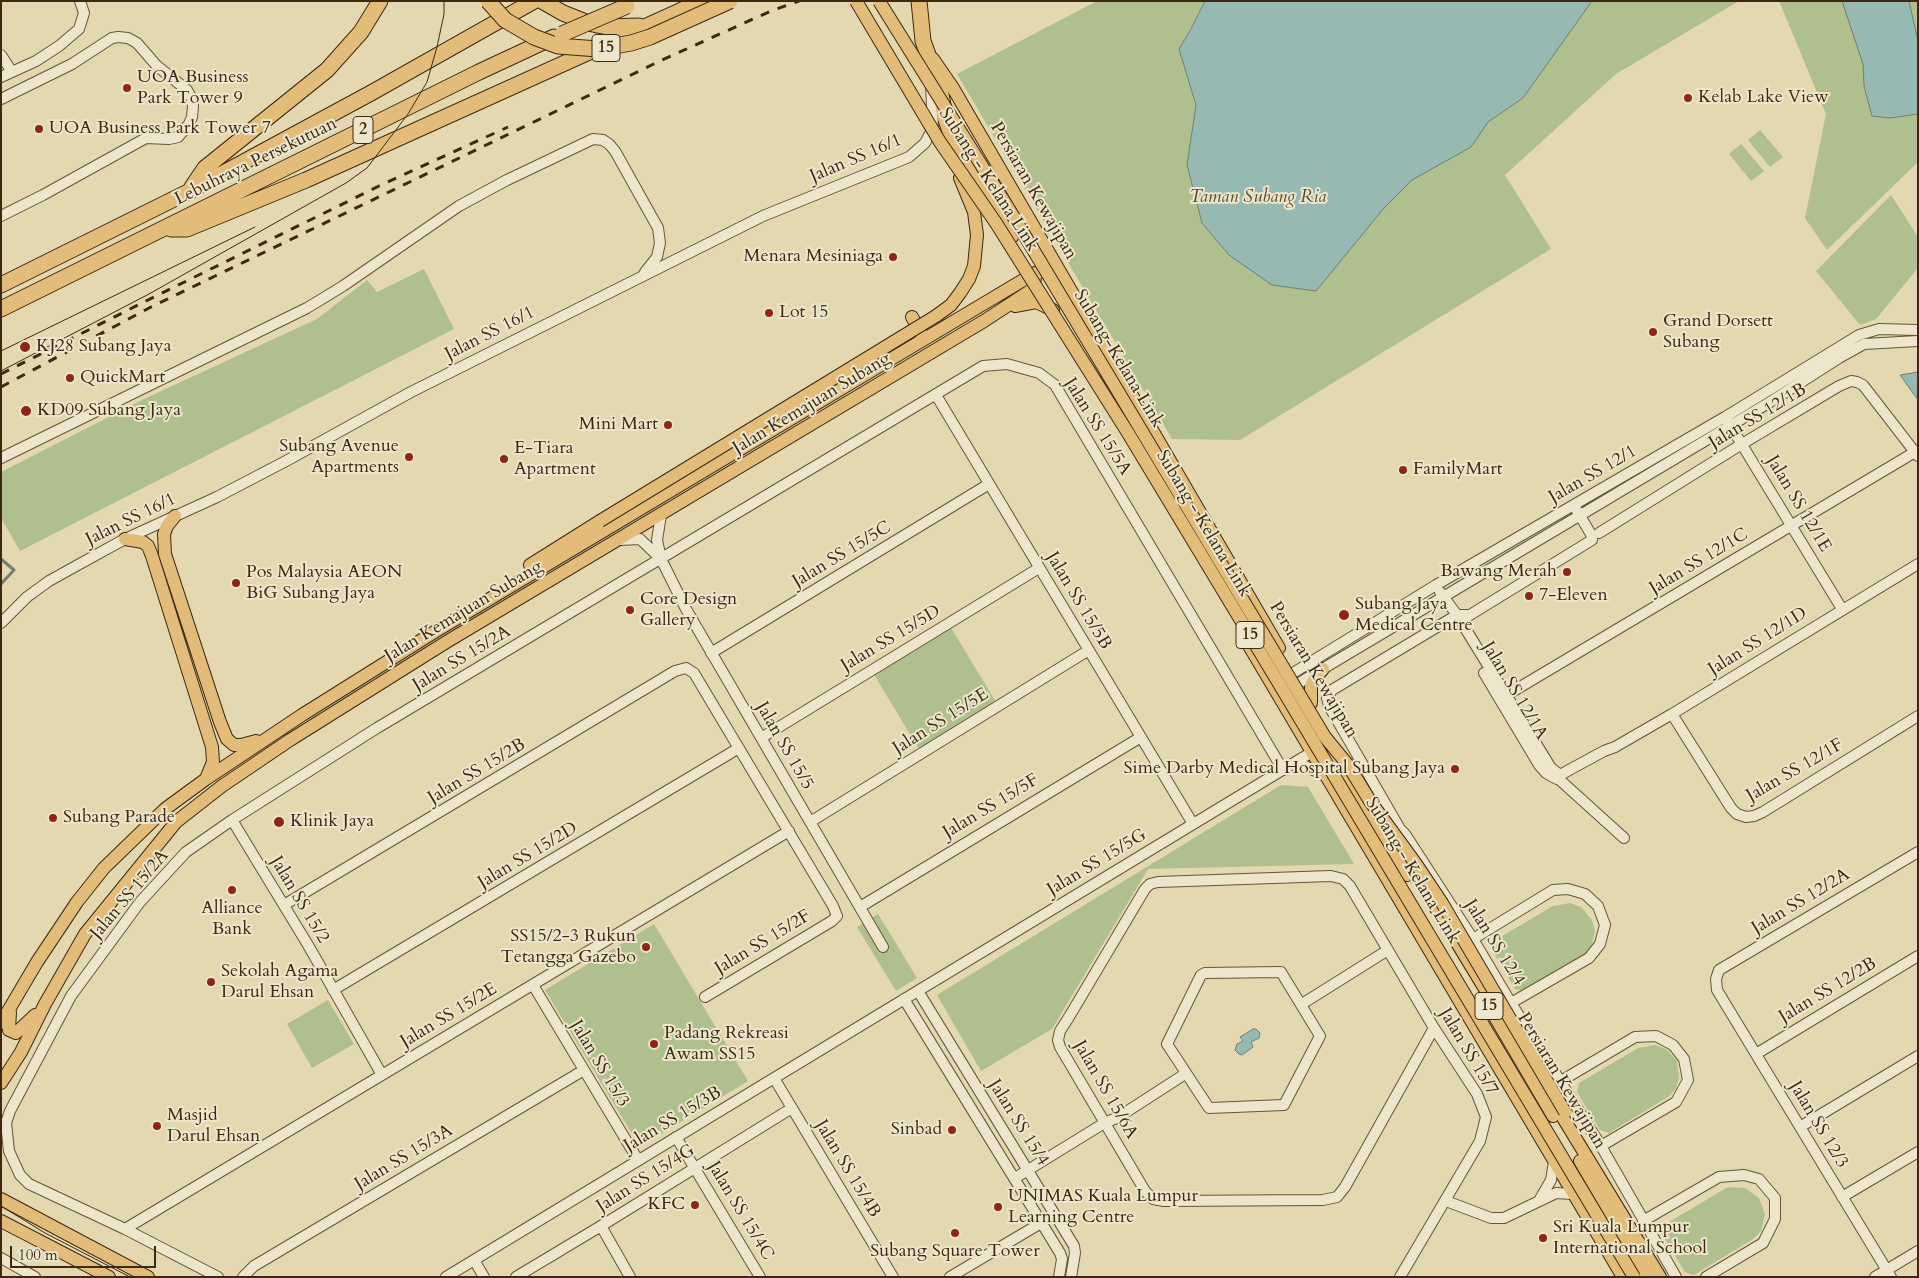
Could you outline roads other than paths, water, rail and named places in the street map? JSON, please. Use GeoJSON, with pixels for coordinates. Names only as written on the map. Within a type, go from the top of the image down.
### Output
{"type":"FeatureCollection","features":[{"type":"Feature","properties":{"kind":"highway"},"geometry":{"type":"LineString","coordinates":[[190,191],[206,168],[327,70],[361,32],[380,1]]}},
{"type":"Feature","properties":{"kind":"highway","name":"15"},"geometry":{"type":"LineString","coordinates":[[488,1],[504,20],[534,37],[558,46],[598,49],[650,37],[730,1]]}},
{"type":"Feature","properties":{"kind":"highway"},"geometry":{"type":"LineString","coordinates":[[542,1],[588,23],[607,27],[642,25],[671,15]]}},
{"type":"Feature","properties":{"kind":"highway"},"geometry":{"type":"LineString","coordinates":[[164,228],[186,229],[306,180],[702,1]]}},
{"type":"Feature","properties":{"kind":"highway"},"geometry":{"type":"LineString","coordinates":[[919,1],[920,24],[940,88],[953,140],[982,189],[1028,277]]}},
{"type":"Feature","properties":{"kind":"highway","name":"Lebuhraya Persekutuan"},"geometry":{"type":"LineString","coordinates":[[1,309],[478,72],[633,3]]}},
{"type":"Feature","properties":{"kind":"highway","name":"Lebuhraya Persekutuan"},"geometry":{"type":"LineString","coordinates":[[1,285],[190,191],[372,93],[528,5]]}},
{"type":"Feature","properties":{"kind":"main road","name":"Subang - Kelana Link"},"geometry":{"type":"LineString","coordinates":[[856,1],[940,142],[996,223],[1128,433],[1634,1277]]}},
{"type":"Feature","properties":{"kind":"main road","name":"Subang-Kelana Link"},"geometry":{"type":"LineString","coordinates":[[879,1],[1010,211],[1325,737]]}},
{"type":"Feature","properties":{"kind":"main road","name":"Persiaran Kewajipan"},"geometry":{"type":"LineString","coordinates":[[927,51],[953,88],[1296,678],[1662,1277]]}},
{"type":"Feature","properties":{"kind":"main road"},"geometry":{"type":"LineString","coordinates":[[436,631],[508,580],[600,521],[936,316],[951,305],[969,279],[974,266],[977,235],[970,197],[940,142]]}},
{"type":"Feature","properties":{"kind":"main road"},"geometry":{"type":"LineString","coordinates":[[1070,291],[1044,274],[1028,277],[1057,312],[1276,686],[1334,780],[1341,800]]}},
{"type":"Feature","properties":{"kind":"main road","name":"Jalan Kemajuan Subang"},"geometry":{"type":"LineString","coordinates":[[1,1023],[62,924],[104,868],[165,809],[206,779],[436,631],[1028,277],[1034,288],[1001,310],[620,540],[448,641],[290,740],[222,786],[176,822],[85,934],[45,1004],[21,1052],[1,1083]]}},
{"type":"Feature","properties":{"kind":"main road"},"geometry":{"type":"LineString","coordinates":[[1001,310],[1031,301],[1042,303],[1057,312]]}},
{"type":"Feature","properties":{"kind":"main road"},"geometry":{"type":"LineString","coordinates":[[912,317],[924,339]]}},
{"type":"Feature","properties":{"kind":"main road"},"geometry":{"type":"LineString","coordinates":[[175,516],[167,526],[164,534],[165,554],[227,739],[234,745],[241,745],[268,738]]}},
{"type":"Feature","properties":{"kind":"main road"},"geometry":{"type":"LineString","coordinates":[[125,540],[142,542],[148,546],[152,556],[212,747],[213,762],[206,779]]}},
{"type":"Feature","properties":{"kind":"main road"},"geometry":{"type":"LineString","coordinates":[[1311,702],[1311,686],[1323,669]]}},
{"type":"Feature","properties":{"kind":"main road"},"geometry":{"type":"LineString","coordinates":[[1276,686],[1296,678]]}},
{"type":"Feature","properties":{"kind":"main road"},"geometry":{"type":"LineString","coordinates":[[1276,686],[1312,752],[1572,1194],[1623,1277]]}},
{"type":"Feature","properties":{"kind":"main road","name":"Subang - Kelana Link"},"geometry":{"type":"LineString","coordinates":[[1325,737],[1497,1020],[1648,1277]]}},
{"type":"Feature","properties":{"kind":"main road"},"geometry":{"type":"LineString","coordinates":[[1325,737],[1348,765],[1370,801],[1442,903],[1662,1277]]}},
{"type":"Feature","properties":{"kind":"main road"},"geometry":{"type":"LineString","coordinates":[[10,1010],[9,1030],[16,1033],[45,1004]]}},
{"type":"Feature","properties":{"kind":"main road"},"geometry":{"type":"LineString","coordinates":[[1,1193],[28,1214]]}},
{"type":"Feature","properties":{"kind":"main road"},"geometry":{"type":"LineString","coordinates":[[1,1199],[148,1277]]}},
{"type":"Feature","properties":{"kind":"main road"},"geometry":{"type":"LineString","coordinates":[[1,1221],[109,1277]]}},
{"type":"Feature","properties":{"kind":"main road"},"geometry":{"type":"LineString","coordinates":[[1,1226],[21,1231]]}},
{"type":"Feature","properties":{"kind":"street"},"geometry":{"type":"LineString","coordinates":[[1,77],[44,56],[79,29],[84,13],[80,1]]}},
{"type":"Feature","properties":{"kind":"street"},"geometry":{"type":"LineString","coordinates":[[1,99],[81,59],[112,38],[118,37],[128,38],[137,43],[157,66],[187,90],[192,98],[193,106],[189,124],[178,137],[169,139],[146,138],[1,216]]}},
{"type":"Feature","properties":{"kind":"street","name":"Jalan SS 16/1"},"geometry":{"type":"LineString","coordinates":[[1,623],[27,597],[49,581],[125,540],[269,470],[411,392],[764,216],[909,157],[925,143],[933,128],[927,51]]}},
{"type":"Feature","properties":{"kind":"street"},"geometry":{"type":"LineString","coordinates":[[1,55],[12,72]]}},
{"type":"Feature","properties":{"kind":"street"},"geometry":{"type":"LineString","coordinates":[[1,458],[307,308],[351,281],[459,206],[507,180],[593,139],[602,140],[615,151],[658,228],[660,243],[657,257],[643,275]]}},
{"type":"Feature","properties":{"kind":"street","name":"Jalan SS 12/1"},"geometry":{"type":"LineString","coordinates":[[1296,678],[1323,669],[1580,515],[1859,335],[1879,329],[1918,330]]}},
{"type":"Feature","properties":{"kind":"street","name":"Jalan SS 12/1"},"geometry":{"type":"LineString","coordinates":[[1296,678],[1436,585],[1574,505],[1864,344],[1918,341]]}},
{"type":"Feature","properties":{"kind":"street","name":"Jalan SS 15/5A"},"geometry":{"type":"LineString","coordinates":[[661,559],[983,366],[1007,364],[1039,373],[1055,386],[1283,770]]}},
{"type":"Feature","properties":{"kind":"street","name":"Jalan SS 12/1B"},"geometry":{"type":"LineString","coordinates":[[1599,533],[1742,444],[1839,386],[1851,381],[1863,385],[1916,454]]}},
{"type":"Feature","properties":{"kind":"street","name":"Jalan SS 15/5B"},"geometry":{"type":"LineString","coordinates":[[936,395],[1193,824]]}},
{"type":"Feature","properties":{"kind":"street","name":"Jalan SS 12/1E"},"geometry":{"type":"LineString","coordinates":[[1728,421],[1842,609]]}},
{"type":"Feature","properties":{"kind":"street","name":"Jalan SS 12/1C"},"geometry":{"type":"LineString","coordinates":[[1503,697],[1916,454]]}},
{"type":"Feature","properties":{"kind":"street","name":"Jalan SS 15/5C"},"geometry":{"type":"LineString","coordinates":[[712,653],[989,484]]}},
{"type":"Feature","properties":{"kind":"street"},"geometry":{"type":"LineString","coordinates":[[1455,617],[1470,615],[1592,540],[1592,536],[1574,505]]}},
{"type":"Feature","properties":{"kind":"street","name":"Jalan SS 15/5"},"geometry":{"type":"LineString","coordinates":[[661,515],[657,540],[661,559],[686,609],[884,948]]}},
{"type":"Feature","properties":{"kind":"street","name":"Jalan SS 15/5"},"geometry":{"type":"LineString","coordinates":[[620,540],[640,539],[661,559]]}},
{"type":"Feature","properties":{"kind":"street","name":"Jalan SS 15/2A"},"geometry":{"type":"LineString","coordinates":[[218,1277],[125,1229],[29,1184],[20,1175],[14,1164],[6,1136],[6,1123],[10,1110],[71,996],[140,902],[186,852],[232,820],[377,728],[661,559]]}},
{"type":"Feature","properties":{"kind":"street","name":"Jalan SS 15/5D"},"geometry":{"type":"LineString","coordinates":[[761,738],[1040,568]]}},
{"type":"Feature","properties":{"kind":"street","name":"Jalan SS 12/1D"},"geometry":{"type":"LineString","coordinates":[[1561,778],[1602,759],[1614,748],[1842,609],[1916,568]]}},
{"type":"Feature","properties":{"kind":"street","name":"Jalan SS 12/1A"},"geometry":{"type":"LineString","coordinates":[[1436,585],[1503,697],[1551,768],[1624,838]]}},
{"type":"Feature","properties":{"kind":"street","name":"Jalan SS 12/4"},"geometry":{"type":"LineString","coordinates":[[1455,617],[1332,690],[1327,698],[1329,706],[1400,829],[1474,939],[1511,1003],[1601,1146],[1676,1277]]}},
{"type":"Feature","properties":{"kind":"street","name":"Jalan SS 15/5E"},"geometry":{"type":"LineString","coordinates":[[810,822],[1088,650]]}},
{"type":"Feature","properties":{"kind":"street","name":"Jalan SS 15/2B"},"geometry":{"type":"LineString","coordinates":[[284,905],[675,671],[686,668],[694,673],[739,748]]}},
{"type":"Feature","properties":{"kind":"street","name":"Jalan SS 12/1F"},"geometry":{"type":"LineString","coordinates":[[1672,714],[1731,808],[1737,814],[1746,817],[1763,812],[1918,716]]}},
{"type":"Feature","properties":{"kind":"street","name":"Jalan SS 15/5F"},"geometry":{"type":"LineString","coordinates":[[860,907],[1141,737]]}},
{"type":"Feature","properties":{"kind":"street"},"geometry":{"type":"LineString","coordinates":[[739,748],[789,831]]}},
{"type":"Feature","properties":{"kind":"street","name":"Jalan SS 15/2D"},"geometry":{"type":"LineString","coordinates":[[333,990],[739,748]]}},
{"type":"Feature","properties":{"kind":"street","name":"Jalan SS 15/5G"},"geometry":{"type":"LineString","coordinates":[[918,991],[1312,752]]}},
{"type":"Feature","properties":{"kind":"street"},"geometry":{"type":"LineString","coordinates":[[1293,764],[1305,766],[1327,776]]}},
{"type":"Feature","properties":{"kind":"street","name":"Jalan SS 15/2"},"geometry":{"type":"LineString","coordinates":[[232,820],[284,905],[382,1074]]}},
{"type":"Feature","properties":{"kind":"street","name":"Jalan SS 15/2F"},"geometry":{"type":"LineString","coordinates":[[705,997],[832,921],[837,916],[834,906],[789,831]]}},
{"type":"Feature","properties":{"kind":"street","name":"Jalan SS 15/2E"},"geometry":{"type":"LineString","coordinates":[[125,1229],[789,831]]}},
{"type":"Feature","properties":{"kind":"street","name":"Jalan SS 12/2A"},"geometry":{"type":"LineString","coordinates":[[1717,990],[1716,979],[1719,970],[1918,852]]}},
{"type":"Feature","properties":{"kind":"street","name":"Jalan SS 15/6A"},"geometry":{"type":"LineString","coordinates":[[1388,950],[1350,886],[1343,878],[1331,876],[1158,882],[1150,884],[1145,889],[1060,1031],[1058,1040],[1060,1047],[1145,1191],[1153,1199],[1164,1201],[1323,1200],[1337,1197],[1345,1187],[1434,1028]]}},
{"type":"Feature","properties":{"kind":"street"},"geometry":{"type":"LineString","coordinates":[[1474,939],[1554,890],[1568,889],[1585,894],[1598,906],[1605,925],[1600,944],[1589,958],[1511,1003]]}},
{"type":"Feature","properties":{"kind":"street"},"geometry":{"type":"LineString","coordinates":[[1302,1004],[1388,950]]}},
{"type":"Feature","properties":{"kind":"street","name":"Jalan SS 15/7"},"geometry":{"type":"LineString","coordinates":[[1388,950],[1434,1028],[1477,1094],[1486,1117],[1480,1141],[1400,1277]]}},
{"type":"Feature","properties":{"kind":"street"},"geometry":{"type":"LineString","coordinates":[[1470,964],[1483,956]]}},
{"type":"Feature","properties":{"kind":"street","name":"Jalan SS 12/2B"},"geometry":{"type":"LineString","coordinates":[[1756,1054],[1918,956]]}},
{"type":"Feature","properties":{"kind":"street"},"geometry":{"type":"LineString","coordinates":[[1205,972],[1281,972],[1320,1036],[1284,1106],[1208,1108],[1185,1074],[1167,1044],[1201,975],[1205,972]]}},
{"type":"Feature","properties":{"kind":"street","name":"Jalan SS 15/3"},"geometry":{"type":"LineString","coordinates":[[532,985],[638,1160]]}},
{"type":"Feature","properties":{"kind":"street","name":"Jalan SS 12/3"},"geometry":{"type":"LineString","coordinates":[[1717,990],[1889,1273]]}},
{"type":"Feature","properties":{"kind":"street","name":"Jalan SS 15/3B"},"geometry":{"type":"LineString","coordinates":[[446,1277],[918,991]]}},
{"type":"Feature","properties":{"kind":"street","name":"Jalan SS 15/4"},"geometry":{"type":"LineString","coordinates":[[918,991],[1074,1246],[1075,1253],[1071,1277]]}},
{"type":"Feature","properties":{"kind":"street","name":"Jalan SS 15/4"},"geometry":{"type":"LineString","coordinates":[[904,999],[1062,1259],[1059,1277]]}},
{"type":"Feature","properties":{"kind":"street"},"geometry":{"type":"LineString","coordinates":[[1560,1081],[1635,1036],[1656,1036],[1673,1045],[1684,1059],[1688,1080],[1676,1102],[1601,1146]]}},
{"type":"Feature","properties":{"kind":"street"},"geometry":{"type":"LineString","coordinates":[[1800,1127],[1918,1056]]}},
{"type":"Feature","properties":{"kind":"street","name":"Jalan SS 15/3A"},"geometry":{"type":"LineString","coordinates":[[243,1277],[254,1266],[584,1070]]}},
{"type":"Feature","properties":{"kind":"street"},"geometry":{"type":"LineString","coordinates":[[1016,1181],[1185,1074]]}},
{"type":"Feature","properties":{"kind":"street","name":"Jalan SS 15/4B"},"geometry":{"type":"LineString","coordinates":[[774,1078],[893,1277]]}},
{"type":"Feature","properties":{"kind":"street","name":"Jalan SS 15/4G"},"geometry":{"type":"LineString","coordinates":[[516,1277],[792,1108]]}},
{"type":"Feature","properties":{"kind":"street","name":"Jalan SS 15/4C"},"geometry":{"type":"LineString","coordinates":[[676,1137],[760,1277]]}},
{"type":"Feature","properties":{"kind":"street"},"geometry":{"type":"LineString","coordinates":[[1842,1197],[1918,1152]]}},
{"type":"Feature","properties":{"kind":"street"},"geometry":{"type":"LineString","coordinates":[[1540,1199],[1551,1180],[1554,1162]]}},
{"type":"Feature","properties":{"kind":"street"},"geometry":{"type":"LineString","coordinates":[[1643,1220],[1719,1177],[1744,1175],[1759,1179],[1774,1198],[1775,1219],[1763,1243],[1706,1277]]}},
{"type":"Feature","properties":{"kind":"street"},"geometry":{"type":"LineString","coordinates":[[1446,1201],[1491,1218],[1504,1218],[1540,1199],[1556,1193],[1572,1194]]}},
{"type":"Feature","properties":{"kind":"street"},"geometry":{"type":"LineString","coordinates":[[950,1277],[1041,1223]]}},
{"type":"Feature","properties":{"kind":"street"},"geometry":{"type":"LineString","coordinates":[[601,1226],[630,1277]]}},
{"type":"Feature","properties":{"kind":"street"},"geometry":{"type":"LineString","coordinates":[[1875,1277],[1889,1273],[1918,1251]]}},
{"type":"Feature","properties":{"kind":"street"},"geometry":{"type":"LineString","coordinates":[[1,1258],[35,1277]]}},
{"type":"Feature","properties":{"kind":"street"},"geometry":{"type":"LineString","coordinates":[[474,1260],[484,1277]]}},
{"type":"Feature","properties":{"kind":"water"},"geometry":{"type":"Polygon","coordinates":[[[1205,1],[1592,1],[1523,98],[1488,122],[1471,147],[1412,180],[1384,208],[1316,291],[1272,285],[1229,255],[1202,223],[1187,165],[1196,105],[1179,49],[1205,1]]]}},
{"type":"Feature","properties":{"kind":"water"},"geometry":{"type":"Polygon","coordinates":[[[1842,1],[1909,1],[1918,41],[1918,114],[1890,118],[1872,116],[1864,86],[1863,64],[1842,1]]]}},
{"type":"Feature","properties":{"kind":"water"},"geometry":{"type":"Polygon","coordinates":[[[1918,372],[1918,400],[1900,375],[1918,372]]]}},
{"type":"Feature","properties":{"kind":"water"},"geometry":{"type":"Polygon","coordinates":[[[1253,1029],[1260,1033],[1259,1038],[1251,1042],[1253,1047],[1242,1055],[1239,1054],[1235,1050],[1237,1044],[1243,1041],[1240,1037],[1253,1029]]]}},
{"type":"Feature","properties":{"kind":"waterway"},"geometry":{"type":"LineString","coordinates":[[1,559],[14,570],[1,584]]}},
{"type":"Feature","properties":{"kind":"tram line"},"geometry":{"type":"LineString","coordinates":[[1,371],[149,294],[346,183],[367,168],[408,114],[427,82],[444,14],[444,1]]}},
{"type":"Feature","properties":{"kind":"tram line"},"geometry":{"type":"LineString","coordinates":[[1,351],[255,227]]}},
{"type":"Feature","properties":{"kind":"tram line"},"geometry":{"type":"LineString","coordinates":[[1,1206],[45,1233],[130,1277]]}},
{"type":"Feature","properties":{"kind":"railway"},"geometry":{"type":"LineString","coordinates":[[1,387],[151,307],[662,60],[771,11],[799,1]]}},
{"type":"Feature","properties":{"kind":"railway"},"geometry":{"type":"LineString","coordinates":[[1,374],[379,186],[508,127]]}},
{"type":"Feature","properties":{"kind":"place","name":"UOA Business Park Tower 9"},"geometry":{"type":"Point","coordinates":[127,88]}},
{"type":"Feature","properties":{"kind":"place","name":"Kelab Lake View"},"geometry":{"type":"Point","coordinates":[1688,98]}},
{"type":"Feature","properties":{"kind":"place","name":"UOA Business Park Tower 7"},"geometry":{"type":"Point","coordinates":[39,129]}},
{"type":"Feature","properties":{"kind":"place","name":"Menara Mesiniaga"},"geometry":{"type":"Point","coordinates":[893,257]}},
{"type":"Feature","properties":{"kind":"place","name":"Lot 15"},"geometry":{"type":"Point","coordinates":[769,313]}},
{"type":"Feature","properties":{"kind":"place","name":"Grand Dorsett Subang"},"geometry":{"type":"Point","coordinates":[1653,332]}},
{"type":"Feature","properties":{"kind":"place","name":"KJ28 Subang Jaya"},"geometry":{"type":"Point","coordinates":[25,347]}},
{"type":"Feature","properties":{"kind":"place","name":"QuickMart"},"geometry":{"type":"Point","coordinates":[70,378]}},
{"type":"Feature","properties":{"kind":"place","name":"KD09 Subang Jaya"},"geometry":{"type":"Point","coordinates":[26,411]}},
{"type":"Feature","properties":{"kind":"place","name":"Mini Mart"},"geometry":{"type":"Point","coordinates":[668,425]}},
{"type":"Feature","properties":{"kind":"place","name":"Subang Avenue Apartments"},"geometry":{"type":"Point","coordinates":[409,457]}},
{"type":"Feature","properties":{"kind":"place","name":"E-Tiara Apartment"},"geometry":{"type":"Point","coordinates":[504,459]}},
{"type":"Feature","properties":{"kind":"place","name":"FamilyMart"},"geometry":{"type":"Point","coordinates":[1403,470]}},
{"type":"Feature","properties":{"kind":"place","name":"Bawang Merah"},"geometry":{"type":"Point","coordinates":[1567,572]}},
{"type":"Feature","properties":{"kind":"place","name":"Pos Malaysia AEON BiG Subang Jaya"},"geometry":{"type":"Point","coordinates":[236,583]}},
{"type":"Feature","properties":{"kind":"place","name":"7-Eleven"},"geometry":{"type":"Point","coordinates":[1529,596]}},
{"type":"Feature","properties":{"kind":"place","name":"Core Design Gallery"},"geometry":{"type":"Point","coordinates":[630,610]}},
{"type":"Feature","properties":{"kind":"place","name":"Subang Jaya Medical Centre"},"geometry":{"type":"Point","coordinates":[1344,615]}},
{"type":"Feature","properties":{"kind":"place","name":"Sime Darby Medical Hospital Subang Jaya"},"geometry":{"type":"Point","coordinates":[1455,769]}},
{"type":"Feature","properties":{"kind":"place","name":"Subang Parade"},"geometry":{"type":"Point","coordinates":[53,818]}},
{"type":"Feature","properties":{"kind":"place","name":"Klinik Jaya"},"geometry":{"type":"Point","coordinates":[279,822]}},
{"type":"Feature","properties":{"kind":"place","name":"Alliance Bank"},"geometry":{"type":"Point","coordinates":[232,890]}},
{"type":"Feature","properties":{"kind":"place","name":"SS15/2-3 Rukun Tetangga Gazebo"},"geometry":{"type":"Point","coordinates":[646,947]}},
{"type":"Feature","properties":{"kind":"place","name":"Sekolah Agama Darul Ehsan"},"geometry":{"type":"Point","coordinates":[211,982]}},
{"type":"Feature","properties":{"kind":"place","name":"Padang Rekreasi Awam SS15"},"geometry":{"type":"Point","coordinates":[654,1044]}},
{"type":"Feature","properties":{"kind":"place","name":"Masjid Darul Ehsan"},"geometry":{"type":"Point","coordinates":[157,1126]}},
{"type":"Feature","properties":{"kind":"place","name":"Sinbad"},"geometry":{"type":"Point","coordinates":[952,1130]}},
{"type":"Feature","properties":{"kind":"place","name":"KFC"},"geometry":{"type":"Point","coordinates":[695,1205]}},
{"type":"Feature","properties":{"kind":"place","name":"UNIMAS Kuala Lumpur Learning Centre"},"geometry":{"type":"Point","coordinates":[998,1207]}},
{"type":"Feature","properties":{"kind":"place","name":"Subang Square Tower"},"geometry":{"type":"Point","coordinates":[955,1233]}},
{"type":"Feature","properties":{"kind":"place","name":"Sri Kuala Lumpur International School"},"geometry":{"type":"Point","coordinates":[1543,1238]}},
{"type":"Feature","properties":{"kind":"park label","name":"Taman Subang Ria"},"geometry":{"type":"Point","coordinates":[1258,198]}}]}
